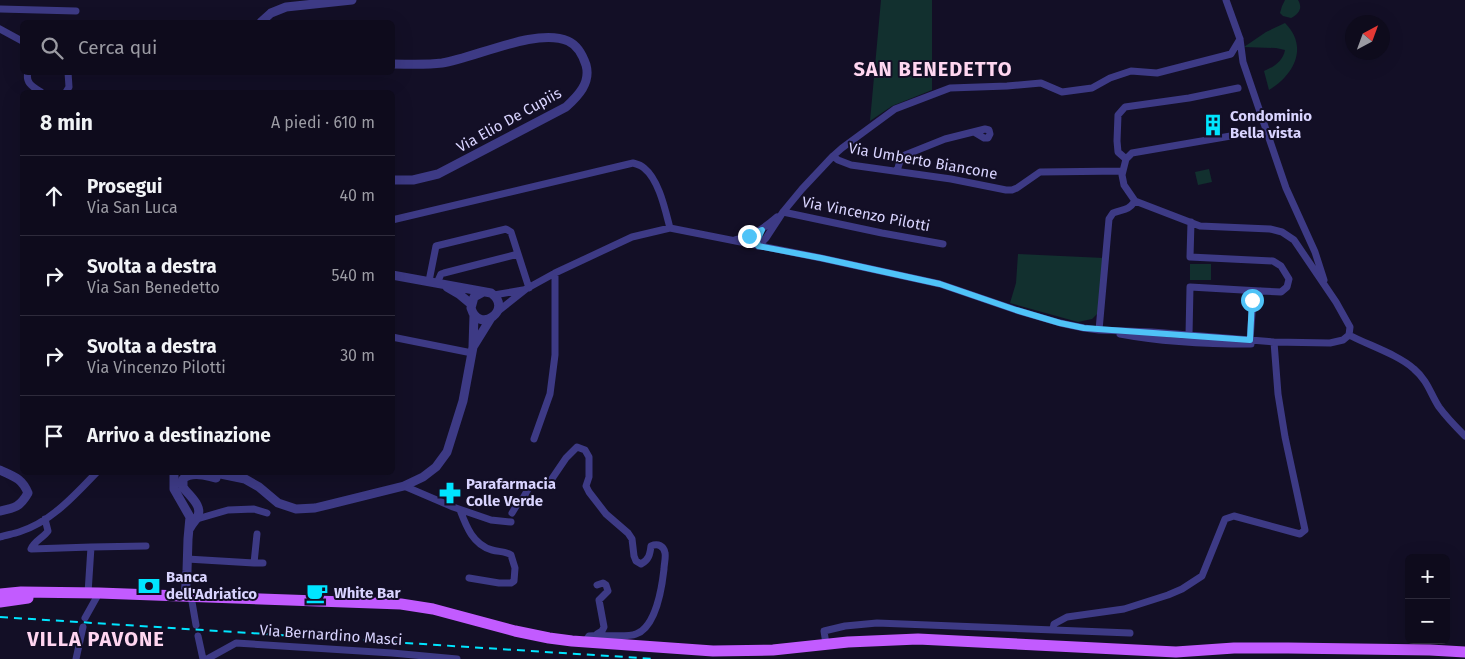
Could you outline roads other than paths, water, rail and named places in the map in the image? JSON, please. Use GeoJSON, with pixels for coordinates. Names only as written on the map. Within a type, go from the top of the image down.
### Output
{"type":"FeatureCollection","features":[{"type":"Feature","properties":{"kind":"main road"},"geometry":{"type":"LineString","coordinates":[[0,586],[18,585],[55,593]]}},
{"type":"Feature","properties":{"kind":"main road"},"geometry":{"type":"LineString","coordinates":[[0,594],[21,592],[93,593],[410,605],[433,609],[533,636],[585,642],[730,652],[918,639],[1176,652],[1234,648],[1465,652]]}},
{"type":"Feature","properties":{"kind":"main road"},"geometry":{"type":"LineString","coordinates":[[0,602],[55,593]]}},
{"type":"Feature","properties":{"kind":"street"},"geometry":{"type":"LineString","coordinates":[[263,20],[271,13],[286,7],[352,0]]}},
{"type":"Feature","properties":{"kind":"street"},"geometry":{"type":"LineString","coordinates":[[1226,0],[1240,39],[1243,62],[1286,188],[1315,252],[1325,285]]}},
{"type":"Feature","properties":{"kind":"street"},"geometry":{"type":"LineString","coordinates":[[0,9],[76,11]]}},
{"type":"Feature","properties":{"kind":"street"},"geometry":{"type":"LineString","coordinates":[[0,29],[20,40]]}},
{"type":"Feature","properties":{"kind":"street","name":"Via Elio De Cupiis"},"geometry":{"type":"LineString","coordinates":[[395,64],[442,63],[519,42],[547,37],[569,41],[583,56],[587,69],[585,82],[579,96],[566,107],[438,174],[413,180],[395,180]]}},
{"type":"Feature","properties":{"kind":"street","name":"Via Vincenzo Pilotti"},"geometry":{"type":"LineString","coordinates":[[758,246],[770,234],[783,212],[802,189],[833,156],[895,109],[950,88],[1041,83],[1062,92],[1092,88],[1110,78],[1131,71],[1156,73],[1231,54],[1240,39]]}},
{"type":"Feature","properties":{"kind":"street"},"geometry":{"type":"LineString","coordinates":[[27,75],[29,84],[37,90]]}},
{"type":"Feature","properties":{"kind":"street"},"geometry":{"type":"LineString","coordinates":[[67,90],[69,87],[68,75]]}},
{"type":"Feature","properties":{"kind":"street"},"geometry":{"type":"LineString","coordinates":[[1126,159],[1118,152],[1116,141],[1118,114],[1125,107],[1189,98],[1238,88]]}},
{"type":"Feature","properties":{"kind":"street"},"geometry":{"type":"LineString","coordinates":[[897,171],[900,161],[905,154],[945,138],[974,132]]}},
{"type":"Feature","properties":{"kind":"street"},"geometry":{"type":"LineString","coordinates":[[1099,330],[1274,342],[1330,343],[1343,340],[1349,335],[1350,327],[1325,285],[1294,240],[1282,232],[1270,229],[1200,226],[1135,201],[1124,185],[1122,175],[1126,159],[1132,153],[1248,133]]}},
{"type":"Feature","properties":{"kind":"street","name":"Via Umberto Biancone"},"geometry":{"type":"LineString","coordinates":[[833,156],[851,165],[951,179],[1012,190],[1040,172],[1123,171]]}},
{"type":"Feature","properties":{"kind":"street"},"geometry":{"type":"LineString","coordinates":[[395,219],[633,163],[642,166],[651,175],[663,202],[670,228]]}},
{"type":"Feature","properties":{"kind":"street"},"geometry":{"type":"LineString","coordinates":[[1099,330],[1110,219],[1113,213],[1125,210],[1135,201]]}},
{"type":"Feature","properties":{"kind":"street","name":"Via Vincenzo Pilotti"},"geometry":{"type":"LineString","coordinates":[[732,241],[762,230],[783,212]]}},
{"type":"Feature","properties":{"kind":"street","name":"Via Vincenzo Pilotti"},"geometry":{"type":"LineString","coordinates":[[783,212],[942,244]]}},
{"type":"Feature","properties":{"kind":"street"},"geometry":{"type":"LineString","coordinates":[[1189,335],[1190,287],[1281,292],[1286,287],[1289,279],[1281,266],[1273,261],[1190,257],[1190,222]]}},
{"type":"Feature","properties":{"kind":"street"},"geometry":{"type":"LineString","coordinates":[[474,315],[482,320],[494,315],[528,289],[555,273],[632,237],[670,228],[821,258],[937,284],[1060,323],[1137,337],[1220,344],[1274,342]]}},
{"type":"Feature","properties":{"kind":"street"},"geometry":{"type":"LineString","coordinates":[[435,282],[436,246],[506,229],[511,232],[528,289]]}},
{"type":"Feature","properties":{"kind":"street"},"geometry":{"type":"LineString","coordinates":[[758,246],[757,241],[762,230]]}},
{"type":"Feature","properties":{"kind":"street"},"geometry":{"type":"LineString","coordinates":[[770,234],[768,242],[771,247],[776,249]]}},
{"type":"Feature","properties":{"kind":"street"},"geometry":{"type":"LineString","coordinates":[[435,282],[444,273],[518,254]]}},
{"type":"Feature","properties":{"kind":"street"},"geometry":{"type":"LineString","coordinates":[[534,439],[550,394],[555,355],[555,273]]}},
{"type":"Feature","properties":{"kind":"street"},"geometry":{"type":"LineString","coordinates":[[395,275],[494,295],[528,289]]}},
{"type":"Feature","properties":{"kind":"street"},"geometry":{"type":"LineString","coordinates":[[435,282],[459,294],[471,304]]}},
{"type":"Feature","properties":{"kind":"street"},"geometry":{"type":"LineString","coordinates":[[1250,340],[1252,300],[1255,294],[1261,291]]}},
{"type":"Feature","properties":{"kind":"street"},"geometry":{"type":"LineString","coordinates":[[228,475],[240,477],[259,487],[278,503],[296,509],[315,508],[404,486],[423,477],[436,467],[446,452],[463,401],[473,350],[474,315],[471,304],[474,297],[483,292]]}},
{"type":"Feature","properties":{"kind":"street"},"geometry":{"type":"LineString","coordinates":[[473,350],[494,315],[498,303],[494,295]]}},
{"type":"Feature","properties":{"kind":"street"},"geometry":{"type":"LineString","coordinates":[[1349,335],[1413,368],[1427,383],[1439,406],[1456,428],[1465,436]]}},
{"type":"Feature","properties":{"kind":"street"},"geometry":{"type":"LineString","coordinates":[[395,337],[473,350]]}},
{"type":"Feature","properties":{"kind":"street"},"geometry":{"type":"LineString","coordinates":[[1052,629],[1054,624],[1067,617],[1124,609],[1182,589],[1202,576],[1225,519],[1234,516],[1300,534],[1303,533],[1304,530],[1278,394],[1274,342]]}},
{"type":"Feature","properties":{"kind":"street"},"geometry":{"type":"LineString","coordinates":[[512,513],[531,484],[547,486],[566,458],[577,447],[585,450],[589,457],[589,477],[586,486],[589,492],[606,514],[628,533],[632,539],[636,561],[641,564],[646,562],[649,558],[651,546],[658,545],[662,547],[666,555],[662,587],[656,609],[648,623],[640,632],[634,635],[589,636],[585,642]]}},
{"type":"Feature","properties":{"kind":"street"},"geometry":{"type":"LineString","coordinates":[[0,470],[18,479],[25,485],[28,493],[24,501],[16,508],[0,511]]}},
{"type":"Feature","properties":{"kind":"street"},"geometry":{"type":"LineString","coordinates":[[0,537],[20,532],[45,519],[64,506],[94,475]]}},
{"type":"Feature","properties":{"kind":"street"},"geometry":{"type":"LineString","coordinates":[[173,475],[174,489],[190,517],[187,559],[188,596],[196,625]]}},
{"type":"Feature","properties":{"kind":"street"},"geometry":{"type":"LineString","coordinates":[[189,530],[197,519],[199,508],[183,487],[183,479],[192,475],[220,479],[240,477]]}},
{"type":"Feature","properties":{"kind":"street"},"geometry":{"type":"LineString","coordinates":[[404,486],[460,510],[491,520],[511,522]]}},
{"type":"Feature","properties":{"kind":"street"},"geometry":{"type":"LineString","coordinates":[[197,519],[228,510],[254,509],[266,513]]}},
{"type":"Feature","properties":{"kind":"street"},"geometry":{"type":"LineString","coordinates":[[460,510],[472,536],[483,547],[512,555],[515,568],[514,581],[511,583],[469,578]]}},
{"type":"Feature","properties":{"kind":"street"},"geometry":{"type":"LineString","coordinates":[[45,519],[48,531],[32,545],[31,549],[146,546]]}},
{"type":"Feature","properties":{"kind":"street"},"geometry":{"type":"LineString","coordinates":[[254,563],[258,534]]}},
{"type":"Feature","properties":{"kind":"street"},"geometry":{"type":"LineString","coordinates":[[85,618],[93,593],[91,547]]}},
{"type":"Feature","properties":{"kind":"street"},"geometry":{"type":"LineString","coordinates":[[187,559],[263,563]]}},
{"type":"Feature","properties":{"kind":"street"},"geometry":{"type":"LineString","coordinates":[[597,585],[603,583],[608,591],[598,600],[604,627],[597,635]]}},
{"type":"Feature","properties":{"kind":"street"},"geometry":{"type":"LineString","coordinates":[[826,644],[824,631],[846,626],[877,624],[1130,633]]}},
{"type":"Feature","properties":{"kind":"street"},"geometry":{"type":"LineString","coordinates":[[76,659],[83,627]]}},
{"type":"Feature","properties":{"kind":"street"},"geometry":{"type":"LineString","coordinates":[[198,636],[205,659]]}},
{"type":"Feature","properties":{"kind":"street","name":"Via Bernardino Masci"},"geometry":{"type":"LineString","coordinates":[[205,659],[236,643],[392,656],[457,659]]}},
{"type":"Feature","properties":{"kind":"railway"},"geometry":{"type":"LineString","coordinates":[[0,617],[656,659]]}},
{"type":"Feature","properties":{"kind":"place","name":"Condominio Bella vista"},"geometry":{"type":"Point","coordinates":[1213,125]}},
{"type":"Feature","properties":{"kind":"place","name":"Parafarmacia Colle Verde"},"geometry":{"type":"Point","coordinates":[450,493]}},
{"type":"Feature","properties":{"kind":"place","name":"Banca dell'Adriatico"},"geometry":{"type":"Point","coordinates":[149,586]}},
{"type":"Feature","properties":{"kind":"place","name":"White Bar"},"geometry":{"type":"Point","coordinates":[317,593]}},
{"type":"Feature","properties":{"kind":"district","name":"SAN BENEDETTO"},"geometry":{"type":"Point","coordinates":[933,69]}},
{"type":"Feature","properties":{"kind":"district","name":"VILLA PAVONE"},"geometry":{"type":"Point","coordinates":[96,639]}}]}
